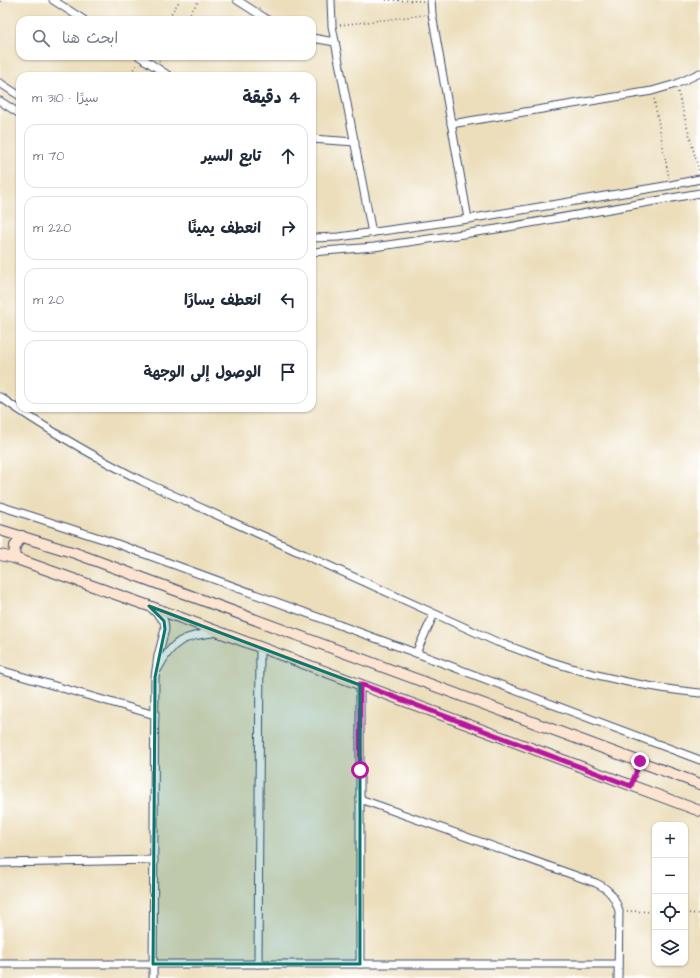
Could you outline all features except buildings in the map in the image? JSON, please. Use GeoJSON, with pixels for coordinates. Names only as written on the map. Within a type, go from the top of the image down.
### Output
{"type":"FeatureCollection","features":[{"type":"Feature","properties":{"kind":"street"},"geometry":{"type":"LineString","coordinates":[[53,0],[78,16]]}},
{"type":"Feature","properties":{"kind":"street"},"geometry":{"type":"LineString","coordinates":[[237,0],[262,16]]}},
{"type":"Feature","properties":{"kind":"street"},"geometry":{"type":"LineString","coordinates":[[331,0],[332,26],[372,232]]}},
{"type":"Feature","properties":{"kind":"street"},"geometry":{"type":"LineString","coordinates":[[431,1],[468,219]]}},
{"type":"Feature","properties":{"kind":"street"},"geometry":{"type":"LineString","coordinates":[[316,39],[335,42]]}},
{"type":"Feature","properties":{"kind":"street"},"geometry":{"type":"LineString","coordinates":[[145,60],[163,72]]}},
{"type":"Feature","properties":{"kind":"street"},"geometry":{"type":"LineString","coordinates":[[451,124],[652,91],[676,84],[700,73]]}},
{"type":"Feature","properties":{"kind":"street"},"geometry":{"type":"LineString","coordinates":[[0,83],[16,93]]}},
{"type":"Feature","properties":{"kind":"street"},"geometry":{"type":"LineString","coordinates":[[0,100],[16,111]]}},
{"type":"Feature","properties":{"kind":"street"},"geometry":{"type":"LineString","coordinates":[[316,139],[355,142]]}},
{"type":"Feature","properties":{"kind":"street"},"geometry":{"type":"LineString","coordinates":[[316,238],[339,237],[468,219],[700,179]]}},
{"type":"Feature","properties":{"kind":"street"},"geometry":{"type":"LineString","coordinates":[[316,252],[374,248],[490,230],[700,193]]}},
{"type":"Feature","properties":{"kind":"street"},"geometry":{"type":"LineString","coordinates":[[0,397],[16,407]]}},
{"type":"Feature","properties":{"kind":"street"},"geometry":{"type":"LineString","coordinates":[[23,412],[93,456],[142,481],[497,642],[568,667],[644,685],[700,693]]}},
{"type":"Feature","properties":{"kind":"street"},"geometry":{"type":"LineString","coordinates":[[0,506],[112,542],[416,653],[700,760]]}},
{"type":"Feature","properties":{"kind":"street"},"geometry":{"type":"LineString","coordinates":[[0,530],[97,561],[700,784]]}},
{"type":"Feature","properties":{"kind":"street"},"geometry":{"type":"LineString","coordinates":[[14,558],[14,546],[22,536]]}},
{"type":"Feature","properties":{"kind":"street"},"geometry":{"type":"LineString","coordinates":[[0,555],[14,558],[149,606],[700,811]]}},
{"type":"Feature","properties":{"kind":"street"},"geometry":{"type":"LineString","coordinates":[[149,606],[159,615],[164,622],[166,629],[158,656],[155,677],[153,978]]}},
{"type":"Feature","properties":{"kind":"street"},"geometry":{"type":"LineString","coordinates":[[416,653],[434,614]]}},
{"type":"Feature","properties":{"kind":"street"},"geometry":{"type":"LineString","coordinates":[[155,677],[166,654],[173,646],[193,636],[218,632]]}},
{"type":"Feature","properties":{"kind":"street"},"geometry":{"type":"LineString","coordinates":[[258,964],[260,648]]}},
{"type":"Feature","properties":{"kind":"street"},"geometry":{"type":"LineString","coordinates":[[0,670],[155,715]]}},
{"type":"Feature","properties":{"kind":"street"},"geometry":{"type":"LineString","coordinates":[[360,684],[360,964]]}},
{"type":"Feature","properties":{"kind":"street"},"geometry":{"type":"LineString","coordinates":[[360,799],[605,887],[617,902],[619,910],[618,978]]}},
{"type":"Feature","properties":{"kind":"street"},"geometry":{"type":"LineString","coordinates":[[0,863],[154,860]]}},
{"type":"Feature","properties":{"kind":"street"},"geometry":{"type":"LineString","coordinates":[[0,964],[618,964]]}},
{"type":"Feature","properties":{"kind":"path"},"geometry":{"type":"LineString","coordinates":[[170,16],[180,0]]}},
{"type":"Feature","properties":{"kind":"path"},"geometry":{"type":"LineString","coordinates":[[189,16],[199,0]]}},
{"type":"Feature","properties":{"kind":"path"},"geometry":{"type":"LineString","coordinates":[[386,0],[431,1]]}},
{"type":"Feature","properties":{"kind":"path"},"geometry":{"type":"LineString","coordinates":[[332,26],[432,14]]}},
{"type":"Feature","properties":{"kind":"path"},"geometry":{"type":"LineString","coordinates":[[131,72],[138,60]]}},
{"type":"Feature","properties":{"kind":"path"},"geometry":{"type":"LineString","coordinates":[[676,84],[700,174]]}},
{"type":"Feature","properties":{"kind":"path"},"geometry":{"type":"LineString","coordinates":[[652,91],[671,185]]}},
{"type":"Feature","properties":{"kind":"path"},"geometry":{"type":"LineString","coordinates":[[619,910],[652,912]]}},
{"type":"Feature","properties":{"kind":"path"},"geometry":{"type":"LineString","coordinates":[[688,913],[700,914]]}},
{"type":"Feature","properties":{"kind":"highlighted area"},"geometry":{"type":"Polygon","coordinates":[[[149,606],[360,685],[360,964],[153,964],[155,677],[165,629],[164,621],[149,606]]]}},
{"type":"Feature","properties":{"kind":"route"},"geometry":{"type":"LineString","coordinates":[[360,770],[360,684],[631,786],[640,761]]}}]}
